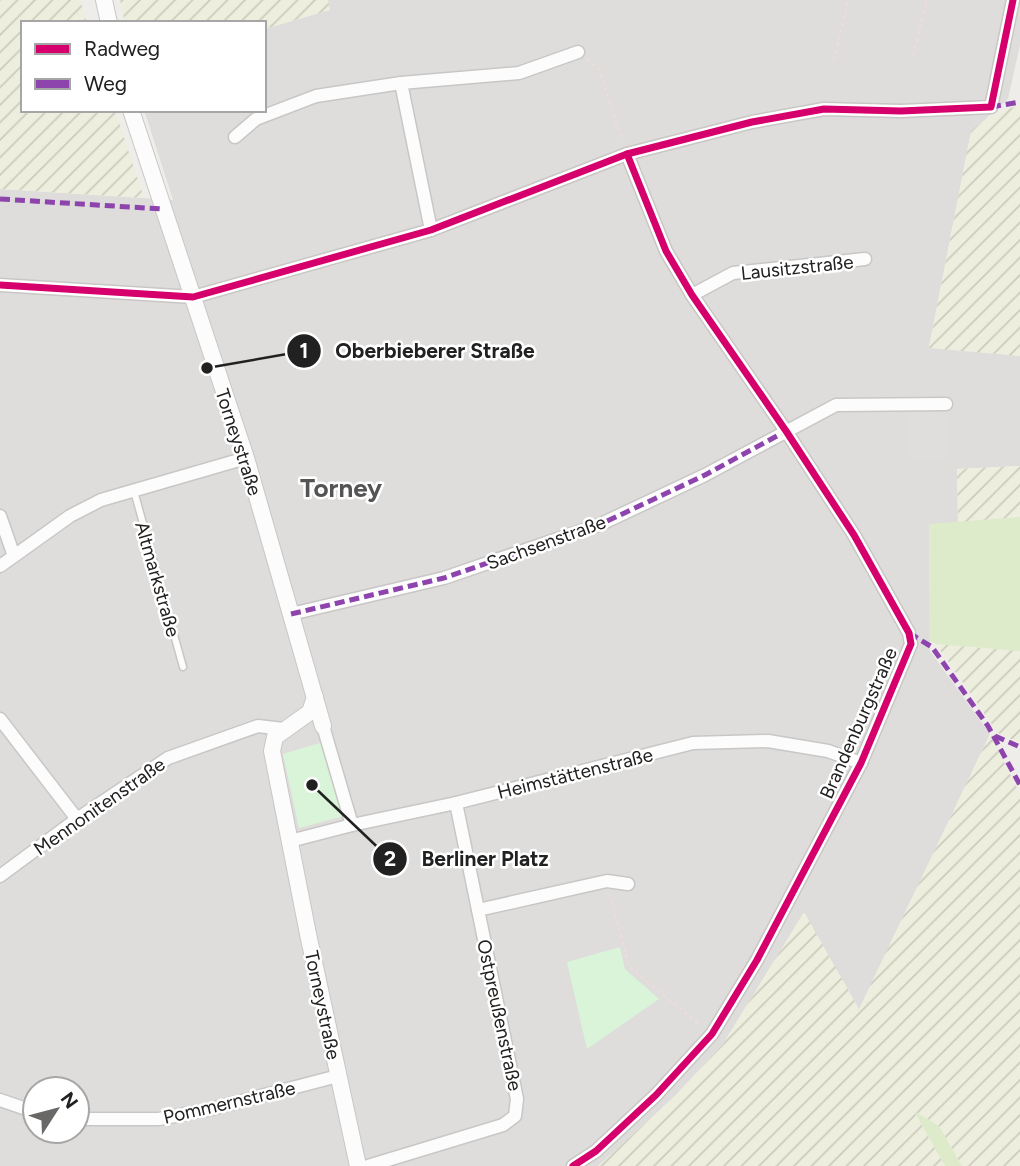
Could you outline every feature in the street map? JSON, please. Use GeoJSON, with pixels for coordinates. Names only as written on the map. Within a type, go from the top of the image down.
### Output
{"type":"FeatureCollection","features":[{"type":"Feature","properties":{"kind":"street"},"geometry":{"type":"LineString","coordinates":[[104,0],[109,21]]}},
{"type":"Feature","properties":{"kind":"street"},"geometry":{"type":"LineString","coordinates":[[0,285],[193,297],[431,230],[627,154],[752,122],[824,109],[901,111],[991,107],[1013,0]]}},
{"type":"Feature","properties":{"kind":"street"},"geometry":{"type":"LineString","coordinates":[[234,138],[256,119],[316,96],[401,83],[519,74],[578,52]]}},
{"type":"Feature","properties":{"kind":"street"},"geometry":{"type":"LineString","coordinates":[[401,83],[431,230]]}},
{"type":"Feature","properties":{"kind":"street","name":"Torneystraße"},"geometry":{"type":"LineString","coordinates":[[132,112],[246,458],[352,825]]}},
{"type":"Feature","properties":{"kind":"street","name":"Brandenburgstraße"},"geometry":{"type":"LineString","coordinates":[[573,1166],[596,1151],[656,1095],[712,1034],[757,960],[861,763],[911,644],[909,633],[854,535],[692,295],[666,251],[627,154]]}},
{"type":"Feature","properties":{"kind":"street","name":"Lausitzstraße"},"geometry":{"type":"LineString","coordinates":[[692,295],[733,273],[865,260]]}},
{"type":"Feature","properties":{"kind":"street","name":"Sachsenstraße"},"geometry":{"type":"LineString","coordinates":[[291,614],[444,578],[601,524],[705,475],[836,405],[946,404]]}},
{"type":"Feature","properties":{"kind":"street"},"geometry":{"type":"LineString","coordinates":[[0,566],[70,516],[102,500],[246,458]]}},
{"type":"Feature","properties":{"kind":"street"},"geometry":{"type":"LineString","coordinates":[[0,516],[14,556]]}},
{"type":"Feature","properties":{"kind":"street"},"geometry":{"type":"LineString","coordinates":[[283,729],[310,712],[315,696]]}},
{"type":"Feature","properties":{"kind":"street"},"geometry":{"type":"LineString","coordinates":[[0,719],[78,819]]}},
{"type":"Feature","properties":{"kind":"street","name":"Mennonitenstraße"},"geometry":{"type":"LineString","coordinates":[[0,876],[168,758],[258,726],[283,729]]}},
{"type":"Feature","properties":{"kind":"street","name":"Torneystraße"},"geometry":{"type":"LineString","coordinates":[[283,729],[275,737],[272,751],[358,1166]]}},
{"type":"Feature","properties":{"kind":"street","name":"Heimstättenstraße"},"geometry":{"type":"LineString","coordinates":[[290,841],[456,803],[693,743],[768,741],[828,751],[861,763]]}},
{"type":"Feature","properties":{"kind":"street","name":"Ostpreußenstraße"},"geometry":{"type":"LineString","coordinates":[[368,1166],[503,1125],[515,1116],[517,1099],[456,803]]}},
{"type":"Feature","properties":{"kind":"street"},"geometry":{"type":"LineString","coordinates":[[478,910],[607,881],[628,884]]}},
{"type":"Feature","properties":{"kind":"street","name":"Pommernstraße"},"geometry":{"type":"LineString","coordinates":[[91,1119],[159,1119],[211,1109],[338,1076]]}},
{"type":"Feature","properties":{"kind":"street"},"geometry":{"type":"LineString","coordinates":[[0,1100],[21,1107]]}},
{"type":"Feature","properties":{"kind":"lane","name":"Altmarkstraße"},"geometry":{"type":"LineString","coordinates":[[134,491],[183,667]]}},
{"type":"Feature","properties":{"kind":"path"},"geometry":{"type":"LineString","coordinates":[[834,60],[848,0]]}},
{"type":"Feature","properties":{"kind":"path"},"geometry":{"type":"LineString","coordinates":[[913,55],[927,0]]}},
{"type":"Feature","properties":{"kind":"path"},"geometry":{"type":"LineString","coordinates":[[578,52],[599,68],[627,154]]}},
{"type":"Feature","properties":{"kind":"path"},"geometry":{"type":"LineString","coordinates":[[607,881],[629,967],[712,1034]]}},
{"type":"Feature","properties":{"kind":"shaded area"},"geometry":{"type":"Polygon","coordinates":[[[328,0],[1020,0],[1020,45],[1008,99],[971,132],[929,347],[1020,356],[1020,466],[957,469],[958,523],[929,524],[930,651],[990,734],[859,1010],[804,913],[723,1044],[674,1097],[598,1166],[0,1166],[0,189],[173,200],[145,112],[266,112],[266,28],[329,10],[328,0]]]}},
{"type":"Feature","properties":{"kind":"shaded area"},"geometry":{"type":"Polygon","coordinates":[[[910,404],[946,404],[946,462],[910,462],[910,404]]]}},
{"type":"Feature","properties":{"kind":"green space"},"geometry":{"type":"Polygon","coordinates":[[[0,0],[80,0],[86,21],[21,21],[21,112],[116,112],[144,198],[0,189],[0,0]]]}},
{"type":"Feature","properties":{"kind":"green space"},"geometry":{"type":"Polygon","coordinates":[[[120,0],[328,0],[330,10],[266,28],[266,21],[125,21],[120,0]]]}},
{"type":"Feature","properties":{"kind":"green space"},"geometry":{"type":"Polygon","coordinates":[[[1020,105],[1020,356],[929,348],[971,131],[990,115],[1020,105]]]}},
{"type":"Feature","properties":{"kind":"green space"},"geometry":{"type":"Polygon","coordinates":[[[1020,466],[1020,517],[958,523],[957,469],[1020,466]]]}},
{"type":"Feature","properties":{"kind":"green space"},"geometry":{"type":"Polygon","coordinates":[[[1020,517],[1020,651],[936,644],[930,641],[929,524],[1020,517]]]}},
{"type":"Feature","properties":{"kind":"green space"},"geometry":{"type":"Polygon","coordinates":[[[936,644],[1020,651],[1020,743],[998,733],[936,644]]]}},
{"type":"Feature","properties":{"kind":"green space"},"geometry":{"type":"Polygon","coordinates":[[[990,734],[1020,794],[1020,1166],[962,1166],[939,1126],[915,1113],[945,1166],[598,1166],[674,1097],[723,1044],[804,912],[859,1009],[990,734]]]}},
{"type":"Feature","properties":{"kind":"green space"},"geometry":{"type":"Polygon","coordinates":[[[323,742],[344,816],[299,828],[283,754],[323,742]]]}},
{"type":"Feature","properties":{"kind":"green space"},"geometry":{"type":"Polygon","coordinates":[[[620,947],[625,969],[659,999],[587,1049],[567,962],[620,947]]]}},
{"type":"Feature","properties":{"kind":"green space"},"geometry":{"type":"Polygon","coordinates":[[[914,1111],[939,1126],[962,1166],[945,1166],[914,1111]]]}},
{"type":"Feature","properties":{"kind":"marked path"},"geometry":{"type":"LineString","coordinates":[[991,107],[1020,102]]}},
{"type":"Feature","properties":{"kind":"marked path"},"geometry":{"type":"LineString","coordinates":[[0,199],[162,209]]}},
{"type":"Feature","properties":{"kind":"marked path"},"geometry":{"type":"LineString","coordinates":[[291,614],[444,578],[601,524],[705,475],[786,431]]}},
{"type":"Feature","properties":{"kind":"marked path"},"geometry":{"type":"LineString","coordinates":[[909,633],[932,647],[988,726],[1020,785]]}},
{"type":"Feature","properties":{"kind":"marked path"},"geometry":{"type":"LineString","coordinates":[[995,736],[1020,747]]}},
{"type":"Feature","properties":{"kind":"cycle path"},"geometry":{"type":"LineString","coordinates":[[0,285],[193,297],[431,230],[627,154],[752,122],[824,109],[901,111],[991,107],[1013,0]]}},
{"type":"Feature","properties":{"kind":"cycle path"},"geometry":{"type":"LineString","coordinates":[[573,1166],[596,1151],[656,1095],[712,1034],[757,960],[861,763],[911,644],[909,633],[854,535],[692,295],[666,251],[627,154]]}},
{"type":"Feature","properties":{"kind":"place","name":"Oberbieberer Straße"},"geometry":{"type":"Point","coordinates":[207,368]}},
{"type":"Feature","properties":{"kind":"place","name":"Berliner Platz"},"geometry":{"type":"Point","coordinates":[312,785]}},
{"type":"Feature","properties":{"kind":"district","name":"Torney"},"geometry":{"type":"Point","coordinates":[341,488]}}]}
